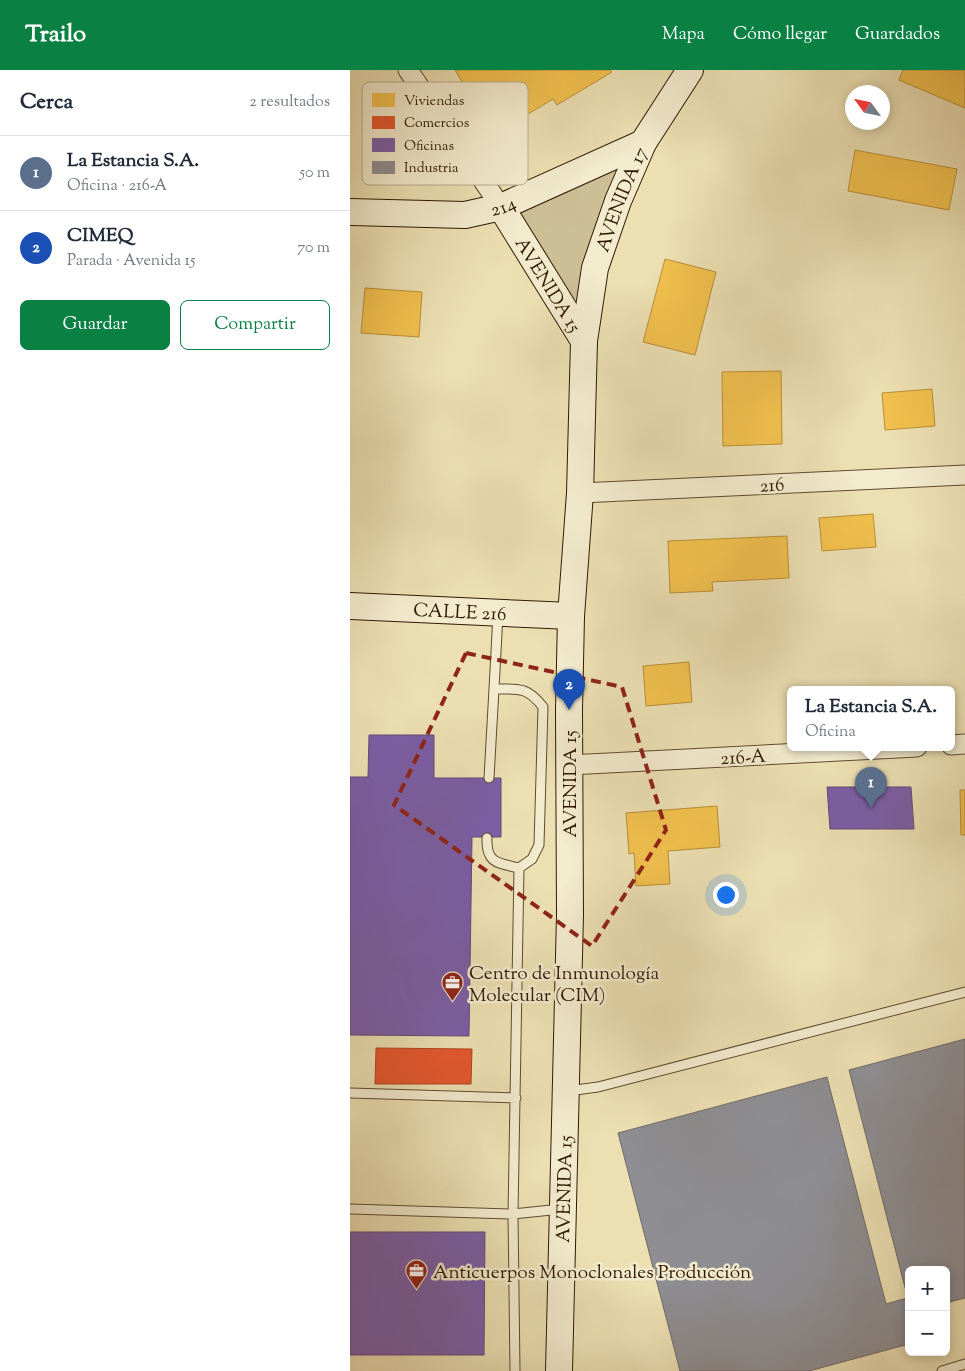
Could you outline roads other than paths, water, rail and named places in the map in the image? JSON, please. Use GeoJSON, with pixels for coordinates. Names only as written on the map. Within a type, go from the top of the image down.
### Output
{"type":"FeatureCollection","features":[{"type":"Feature","properties":{"kind":"street","name":"AVENIDA 15"},"geometry":{"type":"LineString","coordinates":[[408,70],[416,82]]}},
{"type":"Feature","properties":{"kind":"street","name":"AVENIDA 17"},"geometry":{"type":"LineString","coordinates":[[584,341],[596,268],[618,202],[643,143],[690,70]]}},
{"type":"Feature","properties":{"kind":"street","name":"214"},"geometry":{"type":"LineString","coordinates":[[350,212],[464,215],[502,207],[643,143]]}},
{"type":"Feature","properties":{"kind":"street","name":"AVENIDA 15"},"geometry":{"type":"LineString","coordinates":[[487,185],[584,341],[580,493],[571,616],[569,765],[570,916],[559,1371]]}},
{"type":"Feature","properties":{"kind":"street","name":"216"},"geometry":{"type":"LineString","coordinates":[[580,493],[965,475]]}},
{"type":"Feature","properties":{"kind":"street","name":"CALLE 216"},"geometry":{"type":"LineString","coordinates":[[350,606],[571,616]]}},
{"type":"Feature","properties":{"kind":"street","name":"216-A"},"geometry":{"type":"LineString","coordinates":[[569,765],[840,751]]}},
{"type":"Feature","properties":{"kind":"lane"},"geometry":{"type":"LineString","coordinates":[[489,778],[498,614]]}},
{"type":"Feature","properties":{"kind":"lane"},"geometry":{"type":"LineString","coordinates":[[486,838],[486,849],[491,860],[519,868],[532,859],[539,845],[543,707],[534,695],[522,689],[494,688]]}},
{"type":"Feature","properties":{"kind":"lane"},"geometry":{"type":"LineString","coordinates":[[515,1371],[513,1214],[519,868]]}},
{"type":"Feature","properties":{"kind":"lane"},"geometry":{"type":"LineString","coordinates":[[567,1091],[598,1087],[965,992]]}},
{"type":"Feature","properties":{"kind":"lane"},"geometry":{"type":"LineString","coordinates":[[350,1093],[516,1098]]}},
{"type":"Feature","properties":{"kind":"lane"},"geometry":{"type":"LineString","coordinates":[[350,1209],[513,1214],[563,1208]]}},
{"type":"Feature","properties":{"kind":"lane"},"geometry":{"type":"LineString","coordinates":[[942,1371],[965,1364]]}},
{"type":"Feature","properties":{"kind":"place","name":"CIMEQ"},"geometry":{"type":"Point","coordinates":[569,710]}},
{"type":"Feature","properties":{"kind":"place","name":"La Estancia S.A."},"geometry":{"type":"Point","coordinates":[871,808]}},
{"type":"Feature","properties":{"kind":"place","name":"Centro de Inmunología Molecular (CIM)"},"geometry":{"type":"Point","coordinates":[453,1002]}},
{"type":"Feature","properties":{"kind":"place","name":"Anticuerpos Monoclonales Producción"},"geometry":{"type":"Point","coordinates":[417,1290]}}]}
